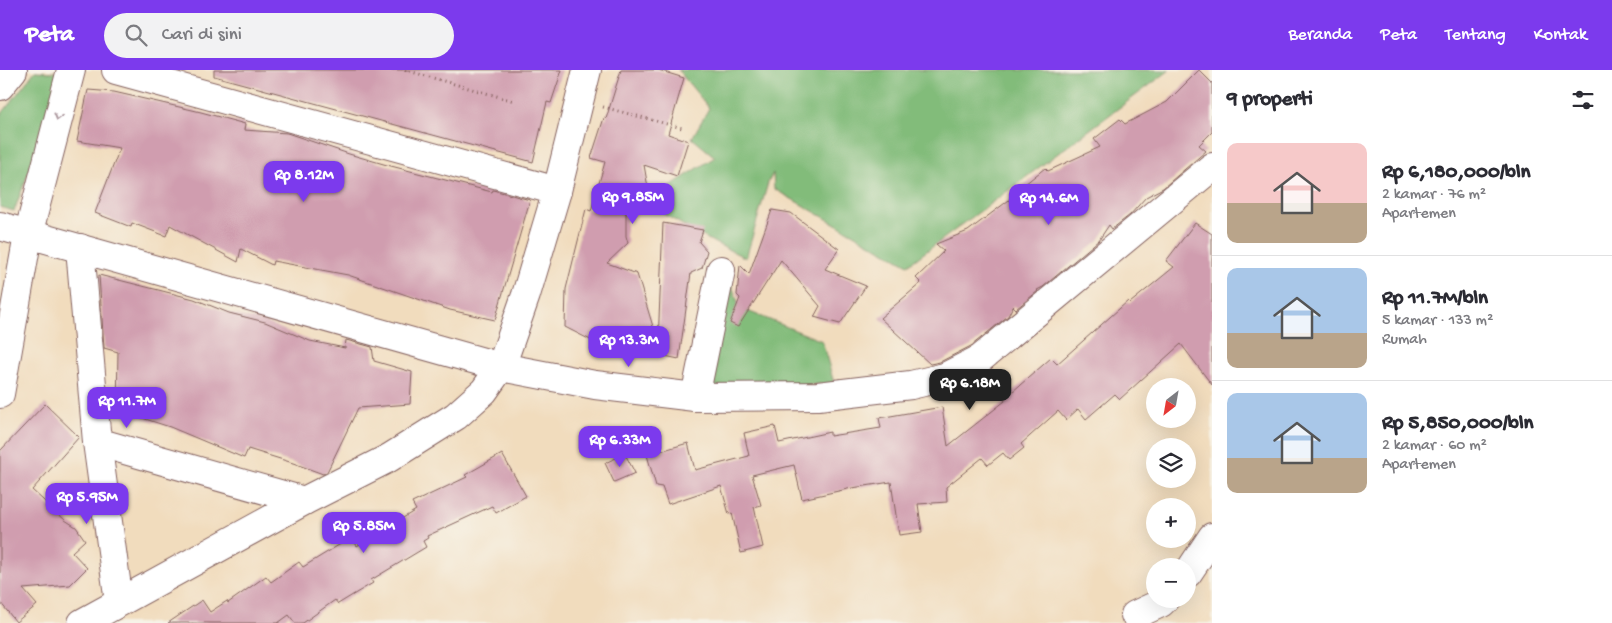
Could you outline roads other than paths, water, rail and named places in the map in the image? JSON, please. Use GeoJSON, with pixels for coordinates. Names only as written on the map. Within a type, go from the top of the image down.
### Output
{"type":"FeatureCollection","features":[{"type":"Feature","properties":{"kind":"street"},"geometry":{"type":"LineString","coordinates":[[0,86],[14,70]]}},
{"type":"Feature","properties":{"kind":"street"},"geometry":{"type":"LineString","coordinates":[[0,394],[28,235],[70,70]]}},
{"type":"Feature","properties":{"kind":"street"},"geometry":{"type":"LineString","coordinates":[[116,70],[556,192]]}},
{"type":"Feature","properties":{"kind":"street"},"geometry":{"type":"LineString","coordinates":[[82,623],[304,501],[389,458],[456,416],[484,391],[501,367],[526,295],[556,192],[587,70]]}},
{"type":"Feature","properties":{"kind":"street"},"geometry":{"type":"LineString","coordinates":[[0,226],[501,367],[595,385],[695,398],[818,396],[911,385],[945,377],[980,358],[1212,167]]}},
{"type":"Feature","properties":{"kind":"street"},"geometry":{"type":"LineString","coordinates":[[80,248],[96,442],[119,602]]}},
{"type":"Feature","properties":{"kind":"street"},"geometry":{"type":"LineString","coordinates":[[695,398],[721,270]]}},
{"type":"Feature","properties":{"kind":"street"},"geometry":{"type":"LineString","coordinates":[[96,442],[304,501]]}},
{"type":"Feature","properties":{"kind":"street"},"geometry":{"type":"LineString","coordinates":[[1196,561],[1212,537]]}},
{"type":"Feature","properties":{"kind":"street"},"geometry":{"type":"LineString","coordinates":[[1134,616],[1150,608]]}}]}
